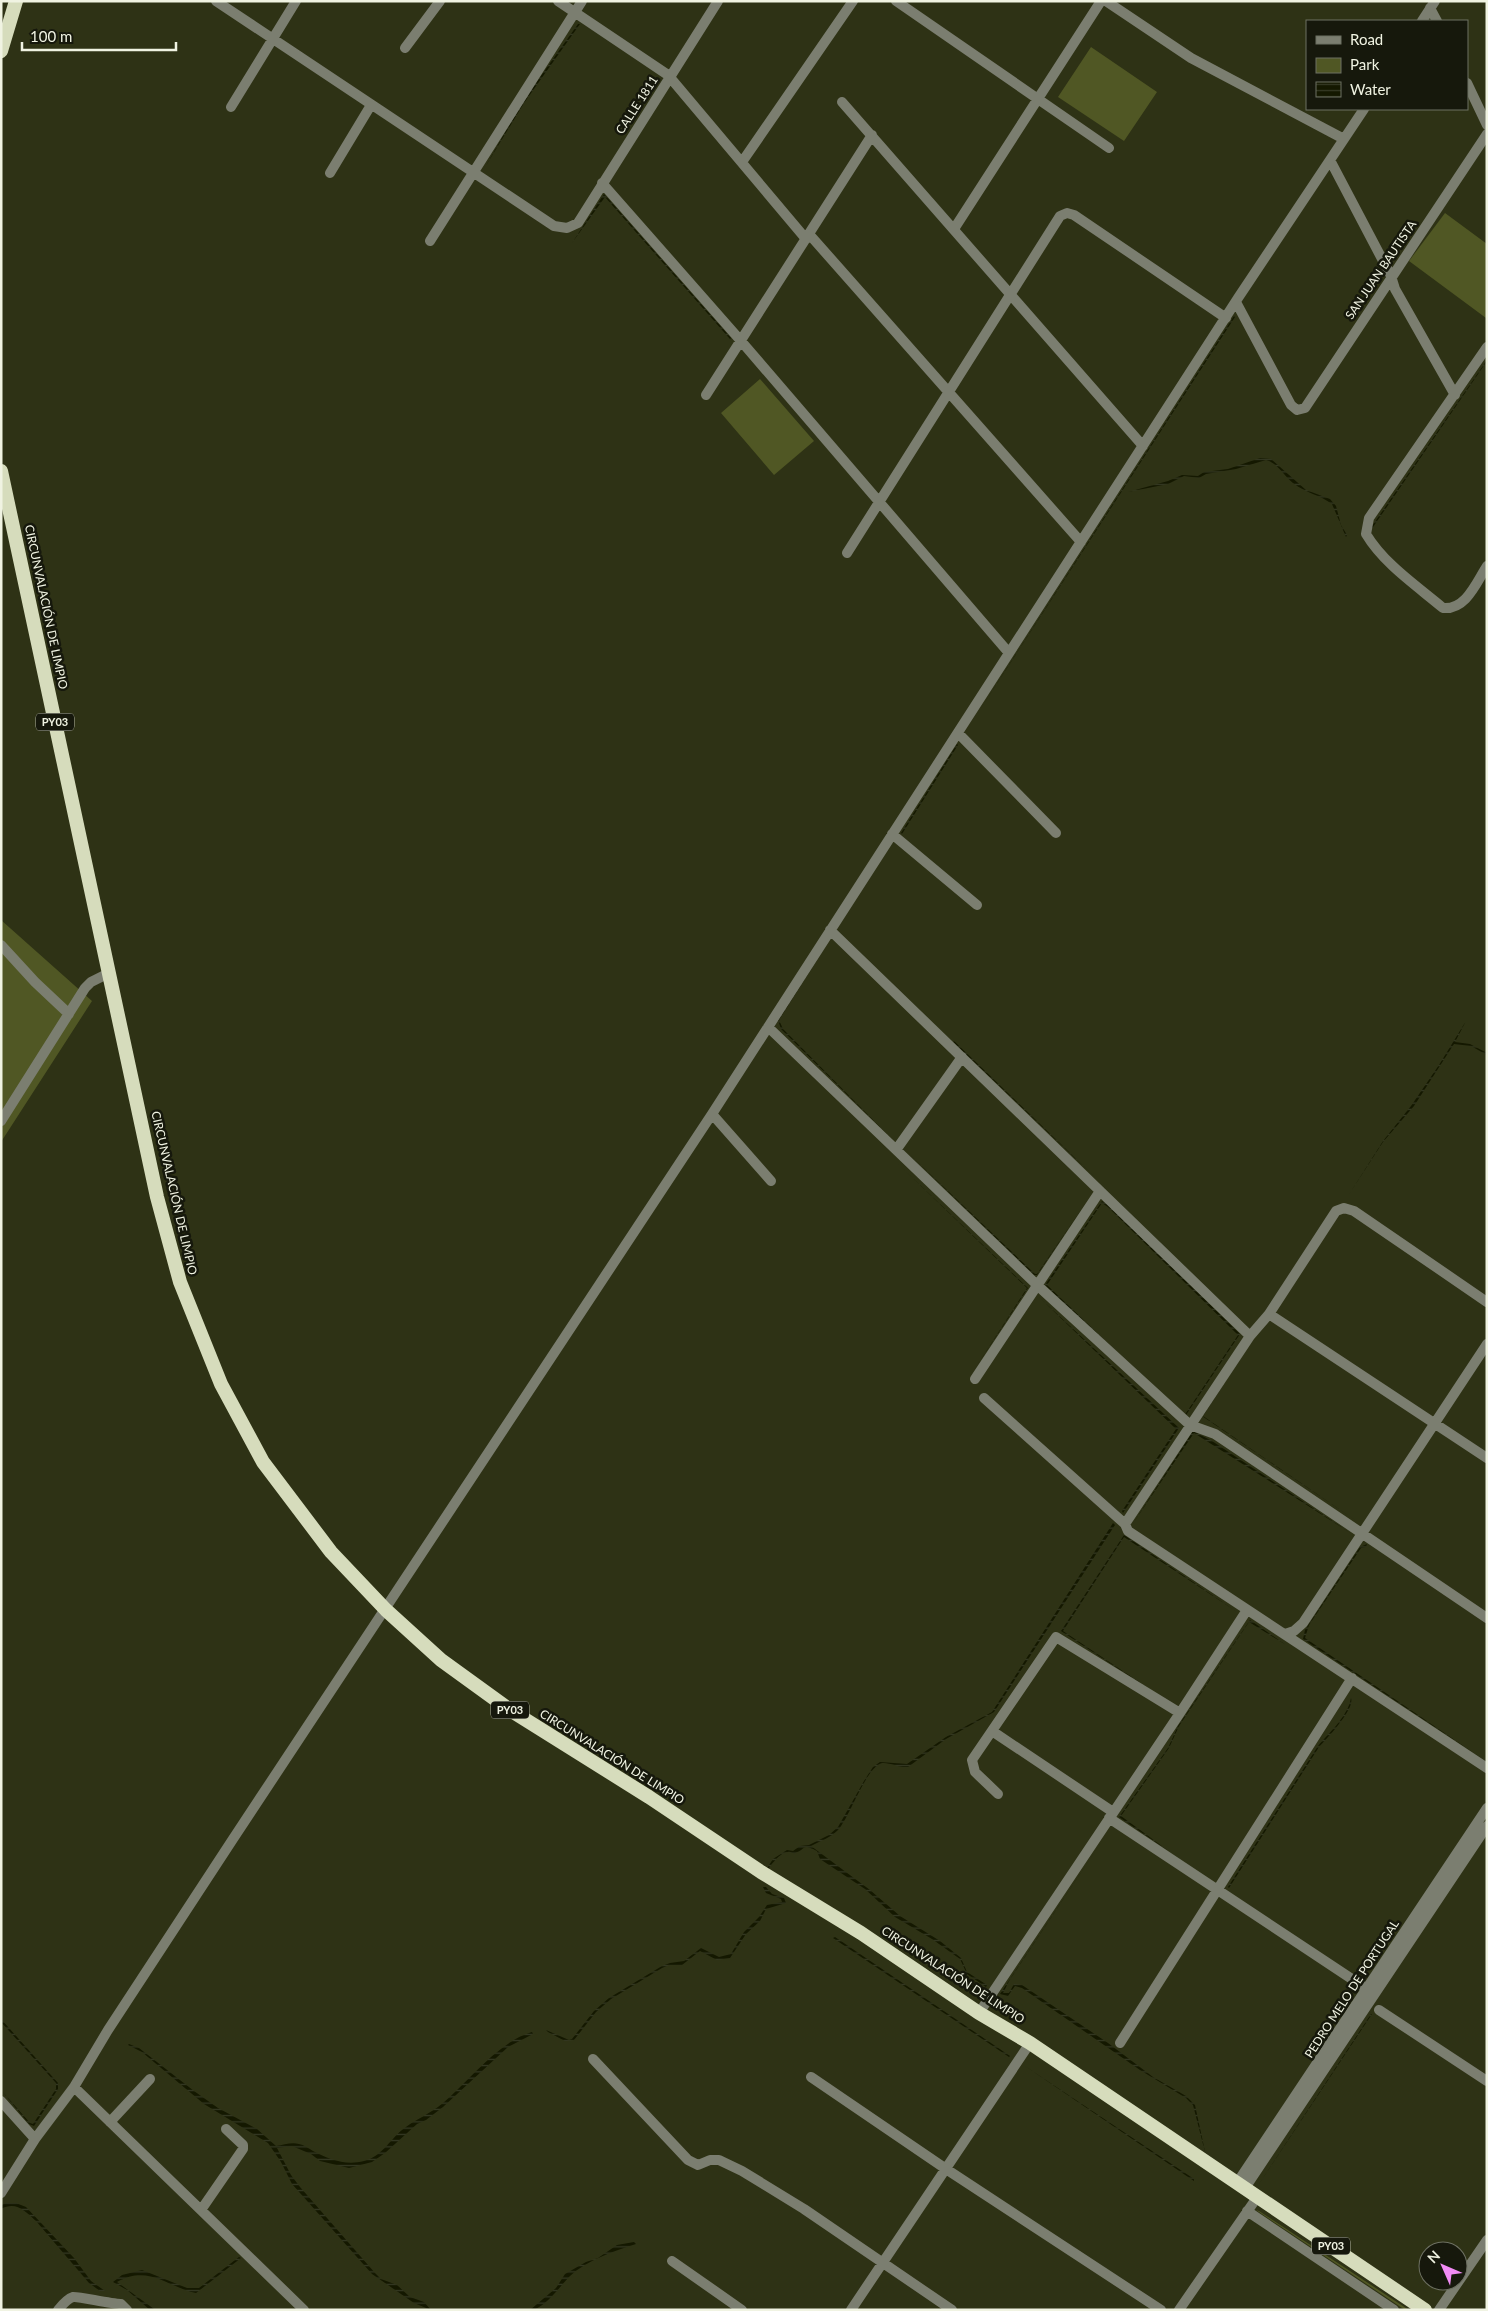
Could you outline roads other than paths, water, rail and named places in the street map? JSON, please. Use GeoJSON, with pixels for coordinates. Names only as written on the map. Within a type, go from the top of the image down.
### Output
{"type":"FeatureCollection","features":[{"type":"Feature","properties":{"kind":"highway"},"geometry":{"type":"LineString","coordinates":[[1,52],[16,1]]}},
{"type":"Feature","properties":{"kind":"highway","name":"CIRCUNVALACIÓN DE LIMPIO"},"geometry":{"type":"LineString","coordinates":[[1,470],[157,1197],[180,1282],[221,1384],[263,1462],[330,1552],[386,1610],[441,1660],[510,1710],[648,1797],[761,1872],[862,1933],[980,2013],[1030,2043],[1425,2310]]}},
{"type":"Feature","properties":{"kind":"street"},"geometry":{"type":"LineString","coordinates":[[216,1],[474,171]]}},
{"type":"Feature","properties":{"kind":"street"},"geometry":{"type":"LineString","coordinates":[[230,107],[296,1]]}},
{"type":"Feature","properties":{"kind":"street"},"geometry":{"type":"LineString","coordinates":[[405,48],[440,1]]}},
{"type":"Feature","properties":{"kind":"street"},"geometry":{"type":"LineString","coordinates":[[558,1],[670,77],[742,162],[1081,542]]}},
{"type":"Feature","properties":{"kind":"street"},"geometry":{"type":"LineString","coordinates":[[430,241],[582,1]]}},
{"type":"Feature","properties":{"kind":"street","name":"CALLE 1811"},"geometry":{"type":"LineString","coordinates":[[474,171],[554,226],[567,228],[578,223],[718,1]]}},
{"type":"Feature","properties":{"kind":"street"},"geometry":{"type":"LineString","coordinates":[[742,162],[853,1]]}},
{"type":"Feature","properties":{"kind":"street"},"geometry":{"type":"LineString","coordinates":[[896,1],[1110,148]]}},
{"type":"Feature","properties":{"kind":"street"},"geometry":{"type":"LineString","coordinates":[[954,229],[1101,1]]}},
{"type":"Feature","properties":{"kind":"street"},"geometry":{"type":"LineString","coordinates":[[1106,1],[1192,58],[1344,139]]}},
{"type":"Feature","properties":{"kind":"street"},"geometry":{"type":"LineString","coordinates":[[1423,20],[1433,5]]}},
{"type":"Feature","properties":{"kind":"street"},"geometry":{"type":"LineString","coordinates":[[1433,5],[1437,20]]}},
{"type":"Feature","properties":{"kind":"street"},"geometry":{"type":"LineString","coordinates":[[1468,86],[1487,125]]}},
{"type":"Feature","properties":{"kind":"street"},"geometry":{"type":"LineString","coordinates":[[842,102],[1143,446]]}},
{"type":"Feature","properties":{"kind":"street"},"geometry":{"type":"LineString","coordinates":[[330,173],[372,105]]}},
{"type":"Feature","properties":{"kind":"street"},"geometry":{"type":"LineString","coordinates":[[1,2193],[35,2139],[74,2087],[108,2030],[231,1842],[712,1114],[1236,302],[1363,110]]}},
{"type":"Feature","properties":{"kind":"street","name":"SAN JUAN BAUTISTA"},"geometry":{"type":"LineString","coordinates":[[1236,302],[1291,405],[1297,410],[1305,408],[1487,134]]}},
{"type":"Feature","properties":{"kind":"street"},"geometry":{"type":"LineString","coordinates":[[706,396],[872,135]]}},
{"type":"Feature","properties":{"kind":"street"},"geometry":{"type":"LineString","coordinates":[[1330,160],[1392,276],[1395,289],[1454,395]]}},
{"type":"Feature","properties":{"kind":"street"},"geometry":{"type":"LineString","coordinates":[[602,183],[880,501],[1009,653]]}},
{"type":"Feature","properties":{"kind":"street"},"geometry":{"type":"LineString","coordinates":[[847,553],[1060,216],[1066,213],[1074,215],[1226,318]]}},
{"type":"Feature","properties":{"kind":"street"},"geometry":{"type":"LineString","coordinates":[[1487,347],[1369,518],[1366,534],[1373,546],[1389,562],[1443,608],[1453,609],[1461,605],[1487,566]]}},
{"type":"Feature","properties":{"kind":"street"},"geometry":{"type":"LineString","coordinates":[[958,733],[1056,833]]}},
{"type":"Feature","properties":{"kind":"street"},"geometry":{"type":"LineString","coordinates":[[892,834],[978,905]]}},
{"type":"Feature","properties":{"kind":"street"},"geometry":{"type":"LineString","coordinates":[[830,930],[1250,1336]]}},
{"type":"Feature","properties":{"kind":"street"},"geometry":{"type":"LineString","coordinates":[[1,945],[35,982],[69,1014]]}},
{"type":"Feature","properties":{"kind":"street"},"geometry":{"type":"LineString","coordinates":[[1,1121],[88,984],[109,973]]}},
{"type":"Feature","properties":{"kind":"street"},"geometry":{"type":"LineString","coordinates":[[768,1027],[1037,1285],[1190,1425],[1215,1434],[1487,1618]]}},
{"type":"Feature","properties":{"kind":"street"},"geometry":{"type":"LineString","coordinates":[[896,1150],[962,1057]]}},
{"type":"Feature","properties":{"kind":"street"},"geometry":{"type":"LineString","coordinates":[[712,1114],[771,1181]]}},
{"type":"Feature","properties":{"kind":"street"},"geometry":{"type":"LineString","coordinates":[[974,1379],[1100,1190]]}},
{"type":"Feature","properties":{"kind":"street"},"geometry":{"type":"LineString","coordinates":[[1126,1524],[1250,1336],[1270,1314],[1336,1211],[1344,1208],[1354,1211],[1487,1302]]}},
{"type":"Feature","properties":{"kind":"street"},"geometry":{"type":"LineString","coordinates":[[1270,1314],[1487,1458]]}},
{"type":"Feature","properties":{"kind":"street"},"geometry":{"type":"LineString","coordinates":[[1285,1634],[1294,1631],[1303,1623],[1487,1344]]}},
{"type":"Feature","properties":{"kind":"street"},"geometry":{"type":"LineString","coordinates":[[984,1398],[1126,1524],[1128,1531],[1487,1768]]}},
{"type":"Feature","properties":{"kind":"street"},"geometry":{"type":"LineString","coordinates":[[980,2013],[1247,1610]]}},
{"type":"Feature","properties":{"kind":"street"},"geometry":{"type":"LineString","coordinates":[[998,1794],[975,1772],[972,1760],[1057,1637],[1180,1713]]}},
{"type":"Feature","properties":{"kind":"street"},"geometry":{"type":"LineString","coordinates":[[1120,2043],[1352,1678]]}},
{"type":"Feature","properties":{"kind":"street"},"geometry":{"type":"LineString","coordinates":[[992,1731],[1219,1890],[1371,1992]]}},
{"type":"Feature","properties":{"kind":"street","name":"PEDRO MELO DE PORTUGAL"},"geometry":{"type":"LineString","coordinates":[[1371,1992],[1487,1808]]}},
{"type":"Feature","properties":{"kind":"street","name":"PEDRO MELO DE PORTUGAL"},"geometry":{"type":"LineString","coordinates":[[1241,2186],[1371,1992],[1487,1826]]}},
{"type":"Feature","properties":{"kind":"street"},"geometry":{"type":"LineString","coordinates":[[1379,2010],[1485,2078]]}},
{"type":"Feature","properties":{"kind":"street"},"geometry":{"type":"LineString","coordinates":[[851,2310],[1030,2043]]}},
{"type":"Feature","properties":{"kind":"street"},"geometry":{"type":"LineString","coordinates":[[593,2059],[688,2160],[698,2164],[710,2160],[719,2160],[730,2165],[804,2209],[952,2310]]}},
{"type":"Feature","properties":{"kind":"street"},"geometry":{"type":"LineString","coordinates":[[811,2077],[946,2169],[1161,2310]]}},
{"type":"Feature","properties":{"kind":"street"},"geometry":{"type":"LineString","coordinates":[[110,2122],[150,2079]]}},
{"type":"Feature","properties":{"kind":"street"},"geometry":{"type":"LineString","coordinates":[[74,2087],[304,2310]]}},
{"type":"Feature","properties":{"kind":"street"},"geometry":{"type":"LineString","coordinates":[[1,2101],[35,2139]]}},
{"type":"Feature","properties":{"kind":"street"},"geometry":{"type":"LineString","coordinates":[[201,2210],[242,2153],[243,2145],[226,2129]]}},
{"type":"Feature","properties":{"kind":"street"},"geometry":{"type":"LineString","coordinates":[[1179,2310],[1258,2196]]}},
{"type":"Feature","properties":{"kind":"street"},"geometry":{"type":"LineString","coordinates":[[1247,2212],[1394,2310]]}},
{"type":"Feature","properties":{"kind":"street"},"geometry":{"type":"LineString","coordinates":[[1439,2310],[1487,2240]]}},
{"type":"Feature","properties":{"kind":"street"},"geometry":{"type":"LineString","coordinates":[[672,2261],[742,2310]]}},
{"type":"Feature","properties":{"kind":"street"},"geometry":{"type":"LineString","coordinates":[[58,2310],[73,2297],[121,2304],[127,2310]]}},
{"type":"Feature","properties":{"kind":"water"},"geometry":{"type":"Polygon","coordinates":[[[578,24],[580,24],[524,103],[484,169],[523,101],[578,24]]]}},
{"type":"Feature","properties":{"kind":"water"},"geometry":{"type":"Polygon","coordinates":[[[604,194],[730,339],[605,197],[572,243],[604,194]]]}},
{"type":"Feature","properties":{"kind":"water"},"geometry":{"type":"Polygon","coordinates":[[[1234,316],[1235,317],[974,719],[1234,316]]]}},
{"type":"Feature","properties":{"kind":"water"},"geometry":{"type":"Polygon","coordinates":[[[1487,361],[1371,530],[1370,529],[1487,361]]]}},
{"type":"Feature","properties":{"kind":"water"},"geometry":{"type":"Polygon","coordinates":[[[1260,458],[1271,459],[1306,490],[1330,499],[1336,506],[1341,525],[1347,535],[1346,537],[1332,504],[1298,486],[1274,464],[1266,460],[1236,469],[1206,474],[1199,478],[1184,476],[1168,484],[1128,492],[1168,481],[1182,475],[1198,476],[1204,472],[1228,469],[1260,458]]]}},
{"type":"Feature","properties":{"kind":"water"},"geometry":{"type":"Polygon","coordinates":[[[958,745],[902,834],[901,833],[958,745]]]}},
{"type":"Feature","properties":{"kind":"water"},"geometry":{"type":"Polygon","coordinates":[[[831,938],[779,1020],[783,1029],[898,1145],[781,1029],[778,1020],[831,938]]]}},
{"type":"Feature","properties":{"kind":"water"},"geometry":{"type":"Polygon","coordinates":[[[1466,1021],[1455,1042],[1470,1044],[1487,1053],[1487,1055],[1471,1046],[1454,1044],[1414,1106],[1383,1142],[1348,1196],[1383,1141],[1411,1106],[1439,1065],[1466,1021]]]}},
{"type":"Feature","properties":{"kind":"water"},"geometry":{"type":"Polygon","coordinates":[[[954,1041],[1098,1180],[953,1042],[954,1041]]]}},
{"type":"Feature","properties":{"kind":"water"},"geometry":{"type":"Polygon","coordinates":[[[905,1150],[1035,1274],[1037,1274],[1092,1194],[1037,1275],[1034,1275],[905,1150]]]}},
{"type":"Feature","properties":{"kind":"water"},"geometry":{"type":"Polygon","coordinates":[[[896,1162],[1028,1288],[974,1370],[1027,1288],[896,1162]]]}},
{"type":"Feature","properties":{"kind":"water"},"geometry":{"type":"Polygon","coordinates":[[[1102,1201],[1109,1205],[1240,1334],[1184,1418],[1045,1285],[1102,1201]],[[1102,1203],[1047,1285],[1184,1416],[1238,1335],[1102,1203]]]}},
{"type":"Feature","properties":{"kind":"water"},"geometry":{"type":"Polygon","coordinates":[[[1040,1298],[1179,1428],[1123,1513],[1122,1511],[1176,1429],[1040,1298]]]}},
{"type":"Feature","properties":{"kind":"water"},"geometry":{"type":"Polygon","coordinates":[[[1264,1322],[1203,1416],[1361,1524],[1202,1416],[1264,1322]]]}},
{"type":"Feature","properties":{"kind":"water"},"geometry":{"type":"Polygon","coordinates":[[[1193,1431],[1212,1441],[1352,1534],[1194,1433],[1132,1525],[1193,1431]]]}},
{"type":"Feature","properties":{"kind":"water"},"geometry":{"type":"Polygon","coordinates":[[[1113,1523],[1115,1525],[994,1712],[946,1739],[908,1767],[885,1763],[876,1766],[864,1783],[843,1824],[828,1837],[811,1846],[870,1890],[900,1916],[940,1941],[961,1958],[967,1972],[987,1985],[986,1987],[967,1974],[960,1959],[932,1939],[895,1917],[865,1889],[820,1859],[817,1851],[806,1847],[795,1853],[784,1853],[764,1873],[773,1859],[787,1850],[793,1851],[800,1846],[809,1845],[829,1835],[838,1827],[873,1767],[880,1762],[907,1764],[946,1737],[992,1712],[1113,1523]]]}},
{"type":"Feature","properties":{"kind":"water"},"geometry":{"type":"Polygon","coordinates":[[[1124,1535],[1237,1612],[1124,1537],[1063,1631],[1175,1706],[1061,1631],[1124,1535]]]}},
{"type":"Feature","properties":{"kind":"water"},"geometry":{"type":"Polygon","coordinates":[[[1367,1544],[1366,1547],[1361,1548],[1309,1625],[1305,1638],[1487,1762],[1303,1639],[1305,1630],[1360,1547],[1367,1544]]]}},
{"type":"Feature","properties":{"kind":"water"},"geometry":{"type":"Polygon","coordinates":[[[1250,1620],[1286,1645],[1249,1622],[1179,1726],[1169,1748],[1121,1816],[1170,1852],[1119,1817],[1168,1748],[1178,1726],[1250,1620]]]}},
{"type":"Feature","properties":{"kind":"water"},"geometry":{"type":"Polygon","coordinates":[[[1351,1698],[1349,1709],[1345,1716],[1319,1747],[1229,1888],[1318,1746],[1342,1718],[1351,1698]]]}},
{"type":"Feature","properties":{"kind":"water"},"geometry":{"type":"Polygon","coordinates":[[[1112,1826],[1009,1981],[1003,1993],[1009,1993],[1014,1984],[1022,1985],[1108,2043],[1153,2077],[1186,2096],[1195,2105],[1206,2156],[1193,2105],[1186,2098],[1140,2070],[1022,1988],[1015,1986],[1008,1996],[1000,1994],[1112,1826]]]}},
{"type":"Feature","properties":{"kind":"water"},"geometry":{"type":"Polygon","coordinates":[[[763,1887],[766,1887],[772,1894],[784,1898],[786,1903],[766,1909],[760,1921],[746,1934],[730,1958],[717,1960],[700,1951],[682,1965],[669,1965],[662,1968],[611,1999],[596,2012],[574,2040],[565,2041],[546,2030],[569,2040],[572,2039],[594,2011],[609,1998],[662,1966],[684,1961],[701,1948],[719,1957],[731,1954],[744,1932],[759,1917],[767,1905],[782,1902],[781,1899],[766,1893],[763,1887]]]}},
{"type":"Feature","properties":{"kind":"water"},"geometry":{"type":"Polygon","coordinates":[[[835,1937],[1010,2056],[833,1938],[835,1937]]]}},
{"type":"Feature","properties":{"kind":"water"},"geometry":{"type":"Polygon","coordinates":[[[1371,2014],[1372,2014],[1255,2190],[1371,2014]]]}},
{"type":"Feature","properties":{"kind":"water"},"geometry":{"type":"Polygon","coordinates":[[[1,2019],[58,2083],[58,2089],[34,2126],[29,2124],[1,2090],[33,2124],[56,2089],[56,2083],[1,2022],[1,2019]]]}},
{"type":"Feature","properties":{"kind":"water"},"geometry":{"type":"Polygon","coordinates":[[[532,2032],[533,2034],[508,2047],[443,2107],[426,2120],[417,2124],[385,2153],[372,2162],[349,2168],[320,2161],[311,2154],[292,2146],[277,2148],[291,2175],[300,2187],[375,2273],[381,2279],[397,2285],[410,2297],[424,2302],[431,2310],[414,2303],[372,2274],[292,2184],[281,2162],[268,2143],[204,2104],[142,2052],[128,2045],[139,2048],[194,2091],[218,2108],[257,2129],[276,2146],[290,2143],[299,2144],[331,2159],[350,2163],[364,2161],[375,2156],[402,2130],[443,2103],[496,2053],[520,2037],[532,2032]]]}},
{"type":"Feature","properties":{"kind":"water"},"geometry":{"type":"Polygon","coordinates":[[[1022,2064],[1194,2179],[1194,2181],[1022,2064]]]}},
{"type":"Feature","properties":{"kind":"water"},"geometry":{"type":"Polygon","coordinates":[[[16,2203],[26,2207],[74,2258],[91,2281],[105,2291],[100,2291],[89,2283],[28,2214],[20,2208],[11,2206],[1,2209],[1,2205],[16,2203]]]}},
{"type":"Feature","properties":{"kind":"water"},"geometry":{"type":"Polygon","coordinates":[[[634,2242],[636,2244],[584,2265],[570,2276],[546,2302],[530,2310],[556,2288],[565,2274],[586,2262],[598,2258],[617,2245],[634,2242]]]}},
{"type":"Feature","properties":{"kind":"water"},"geometry":{"type":"Polygon","coordinates":[[[239,2257],[241,2258],[196,2293],[148,2276],[128,2277],[117,2282],[154,2309],[178,2310],[150,2310],[127,2290],[113,2282],[122,2275],[142,2270],[187,2288],[199,2288],[239,2257]]]}}]}
